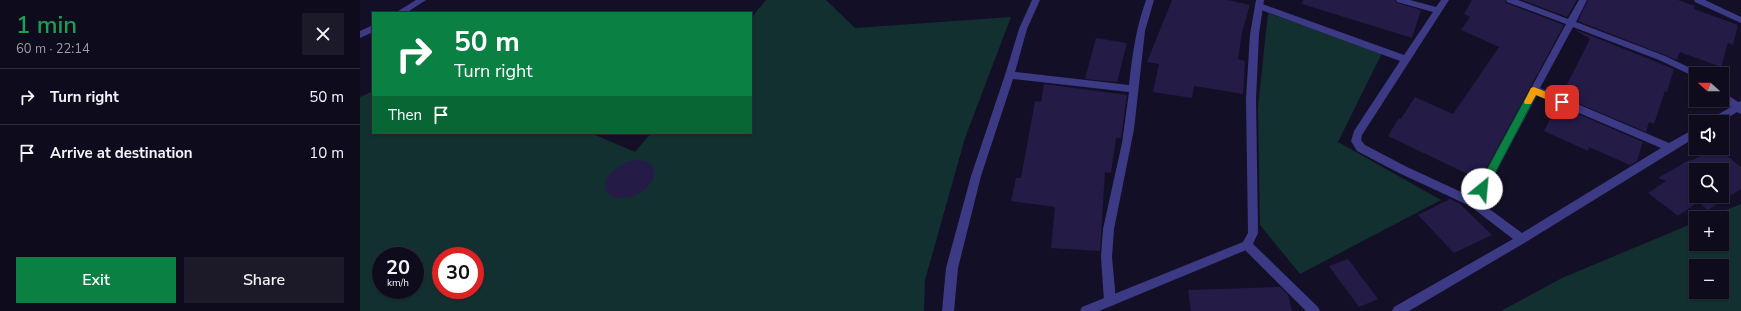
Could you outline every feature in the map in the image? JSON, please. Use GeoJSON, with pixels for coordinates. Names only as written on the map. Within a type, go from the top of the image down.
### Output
{"type":"FeatureCollection","features":[{"type":"Feature","properties":{"kind":"street"},"geometry":{"type":"LineString","coordinates":[[401,12],[422,0]]}},
{"type":"Feature","properties":{"kind":"street"},"geometry":{"type":"LineString","coordinates":[[948,311],[952,268],[976,176],[1010,75],[1023,29],[1036,0]]}},
{"type":"Feature","properties":{"kind":"street"},"geometry":{"type":"LineString","coordinates":[[1110,301],[1107,245],[1110,220],[1129,130],[1141,38],[1146,11],[1150,0]]}},
{"type":"Feature","properties":{"kind":"street"},"geometry":{"type":"LineString","coordinates":[[1400,0],[1438,11]]}},
{"type":"Feature","properties":{"kind":"street"},"geometry":{"type":"LineString","coordinates":[[1445,0],[1357,134],[1356,141],[1361,148],[1402,170],[1474,203],[1522,239]]}},
{"type":"Feature","properties":{"kind":"street"},"geometry":{"type":"LineString","coordinates":[[1510,0],[1662,58],[1689,71]]}},
{"type":"Feature","properties":{"kind":"street"},"geometry":{"type":"LineString","coordinates":[[1474,203],[1583,0]]}},
{"type":"Feature","properties":{"kind":"street"},"geometry":{"type":"LineString","coordinates":[[1698,0],[1741,20]]}},
{"type":"Feature","properties":{"kind":"street"},"geometry":{"type":"LineString","coordinates":[[1086,311],[1247,245],[1251,239],[1253,232],[1253,187],[1250,129],[1252,70],[1255,29],[1259,3],[1405,59]]}},
{"type":"Feature","properties":{"kind":"street"},"geometry":{"type":"LineString","coordinates":[[360,35],[372,29]]}},
{"type":"Feature","properties":{"kind":"street"},"geometry":{"type":"LineString","coordinates":[[1010,75],[1134,89]]}},
{"type":"Feature","properties":{"kind":"street"},"geometry":{"type":"LineString","coordinates":[[1534,90],[1670,148]]}},
{"type":"Feature","properties":{"kind":"street"},"geometry":{"type":"LineString","coordinates":[[1726,115],[1740,107],[1729,99]]}},
{"type":"Feature","properties":{"kind":"street"},"geometry":{"type":"LineString","coordinates":[[1398,311],[1522,239],[1689,136]]}},
{"type":"Feature","properties":{"kind":"street"},"geometry":{"type":"LineString","coordinates":[[1247,245],[1314,311]]}},
{"type":"Feature","properties":{"kind":"green space"},"geometry":{"type":"Polygon","coordinates":[[[766,0],[826,0],[855,28],[1011,17],[965,138],[925,280],[924,311],[360,311],[360,97],[372,91],[372,134],[593,134],[635,152],[650,134],[752,134],[752,17],[766,0]]]}},
{"type":"Feature","properties":{"kind":"green space"},"geometry":{"type":"Polygon","coordinates":[[[1268,13],[1382,53],[1338,142],[1441,200],[1300,274],[1260,225],[1258,107],[1268,13]]]}},
{"type":"Feature","properties":{"kind":"green space"},"geometry":{"type":"Polygon","coordinates":[[[1741,204],[1741,311],[1501,311],[1562,278],[1689,225],[1689,251],[1729,251],[1729,211],[1724,211],[1741,204]]]}},
{"type":"Feature","properties":{"kind":"building"},"geometry":{"type":"Polygon","coordinates":[[[1172,0],[1228,0],[1250,5],[1242,32],[1238,59],[1245,61],[1243,94],[1194,86],[1192,98],[1153,92],[1159,64],[1147,62],[1172,0]]]}},
{"type":"Feature","properties":{"kind":"building"},"geometry":{"type":"Polygon","coordinates":[[[1303,0],[1395,0],[1397,3],[1421,10],[1412,38],[1302,4],[1303,0]]]}},
{"type":"Feature","properties":{"kind":"building"},"geometry":{"type":"Polygon","coordinates":[[[1472,0],[1505,0],[1506,3],[1564,25],[1480,180],[1388,136],[1399,118],[1401,119],[1415,97],[1453,114],[1499,47],[1461,30],[1470,17],[1464,14],[1472,0]]]}},
{"type":"Feature","properties":{"kind":"building"},"geometry":{"type":"Polygon","coordinates":[[[1522,0],[1577,0],[1567,17],[1522,0]]]}},
{"type":"Feature","properties":{"kind":"building"},"geometry":{"type":"Polygon","coordinates":[[[1588,0],[1678,0],[1695,6],[1694,9],[1738,25],[1733,45],[1728,43],[1721,67],[1680,52],[1677,60],[1578,21],[1588,0]]]}},
{"type":"Feature","properties":{"kind":"building"},"geometry":{"type":"Polygon","coordinates":[[[1574,29],[1674,69],[1667,92],[1665,91],[1654,124],[1649,122],[1646,132],[1561,96],[1590,39],[1574,29]]]}},
{"type":"Feature","properties":{"kind":"building"},"geometry":{"type":"Polygon","coordinates":[[[1096,38],[1127,43],[1117,82],[1085,79],[1096,38]]]}},
{"type":"Feature","properties":{"kind":"building"},"geometry":{"type":"Polygon","coordinates":[[[1044,84],[1127,95],[1121,138],[1116,138],[1111,173],[1105,172],[1100,251],[1051,248],[1055,207],[1011,201],[1016,178],[1021,178],[1035,101],[1041,102],[1044,84]]]}},
{"type":"Feature","properties":{"kind":"building"},"geometry":{"type":"Polygon","coordinates":[[[1557,105],[1643,142],[1637,161],[1630,165],[1589,147],[1588,151],[1544,131],[1557,105]]]}},
{"type":"Feature","properties":{"kind":"building"},"geometry":{"type":"Polygon","coordinates":[[[1702,155],[1726,155],[1741,167],[1741,189],[1729,197],[1729,163],[1689,163],[1689,203],[1697,203],[1678,216],[1648,193],[1666,181],[1658,178],[1689,160],[1690,161],[1702,155]]]}},
{"type":"Feature","properties":{"kind":"building"},"geometry":{"type":"Polygon","coordinates":[[[636,160],[645,161],[651,164],[654,170],[654,177],[650,184],[643,191],[634,196],[615,198],[608,194],[605,188],[606,181],[610,173],[626,162],[636,160]]]}},
{"type":"Feature","properties":{"kind":"building"},"geometry":{"type":"Polygon","coordinates":[[[1450,199],[1459,203],[1492,235],[1454,253],[1418,215],[1450,199]]]}},
{"type":"Feature","properties":{"kind":"building"},"geometry":{"type":"Polygon","coordinates":[[[1699,203],[1719,203],[1708,210],[1699,203]]]}},
{"type":"Feature","properties":{"kind":"building"},"geometry":{"type":"Polygon","coordinates":[[[1348,259],[1378,299],[1359,307],[1329,266],[1348,259]]]}},
{"type":"Feature","properties":{"kind":"building"},"geometry":{"type":"Polygon","coordinates":[[[1280,287],[1288,295],[1292,311],[1191,311],[1188,290],[1280,287]]]}},
{"type":"Feature","properties":{"kind":"slow traffic"},"geometry":{"type":"LineString","coordinates":[[1528,102],[1534,90],[1548,96]]}},
{"type":"Feature","properties":{"kind":"route"},"geometry":{"type":"LineString","coordinates":[[1482,189],[1534,90],[1562,102]]}}]}
